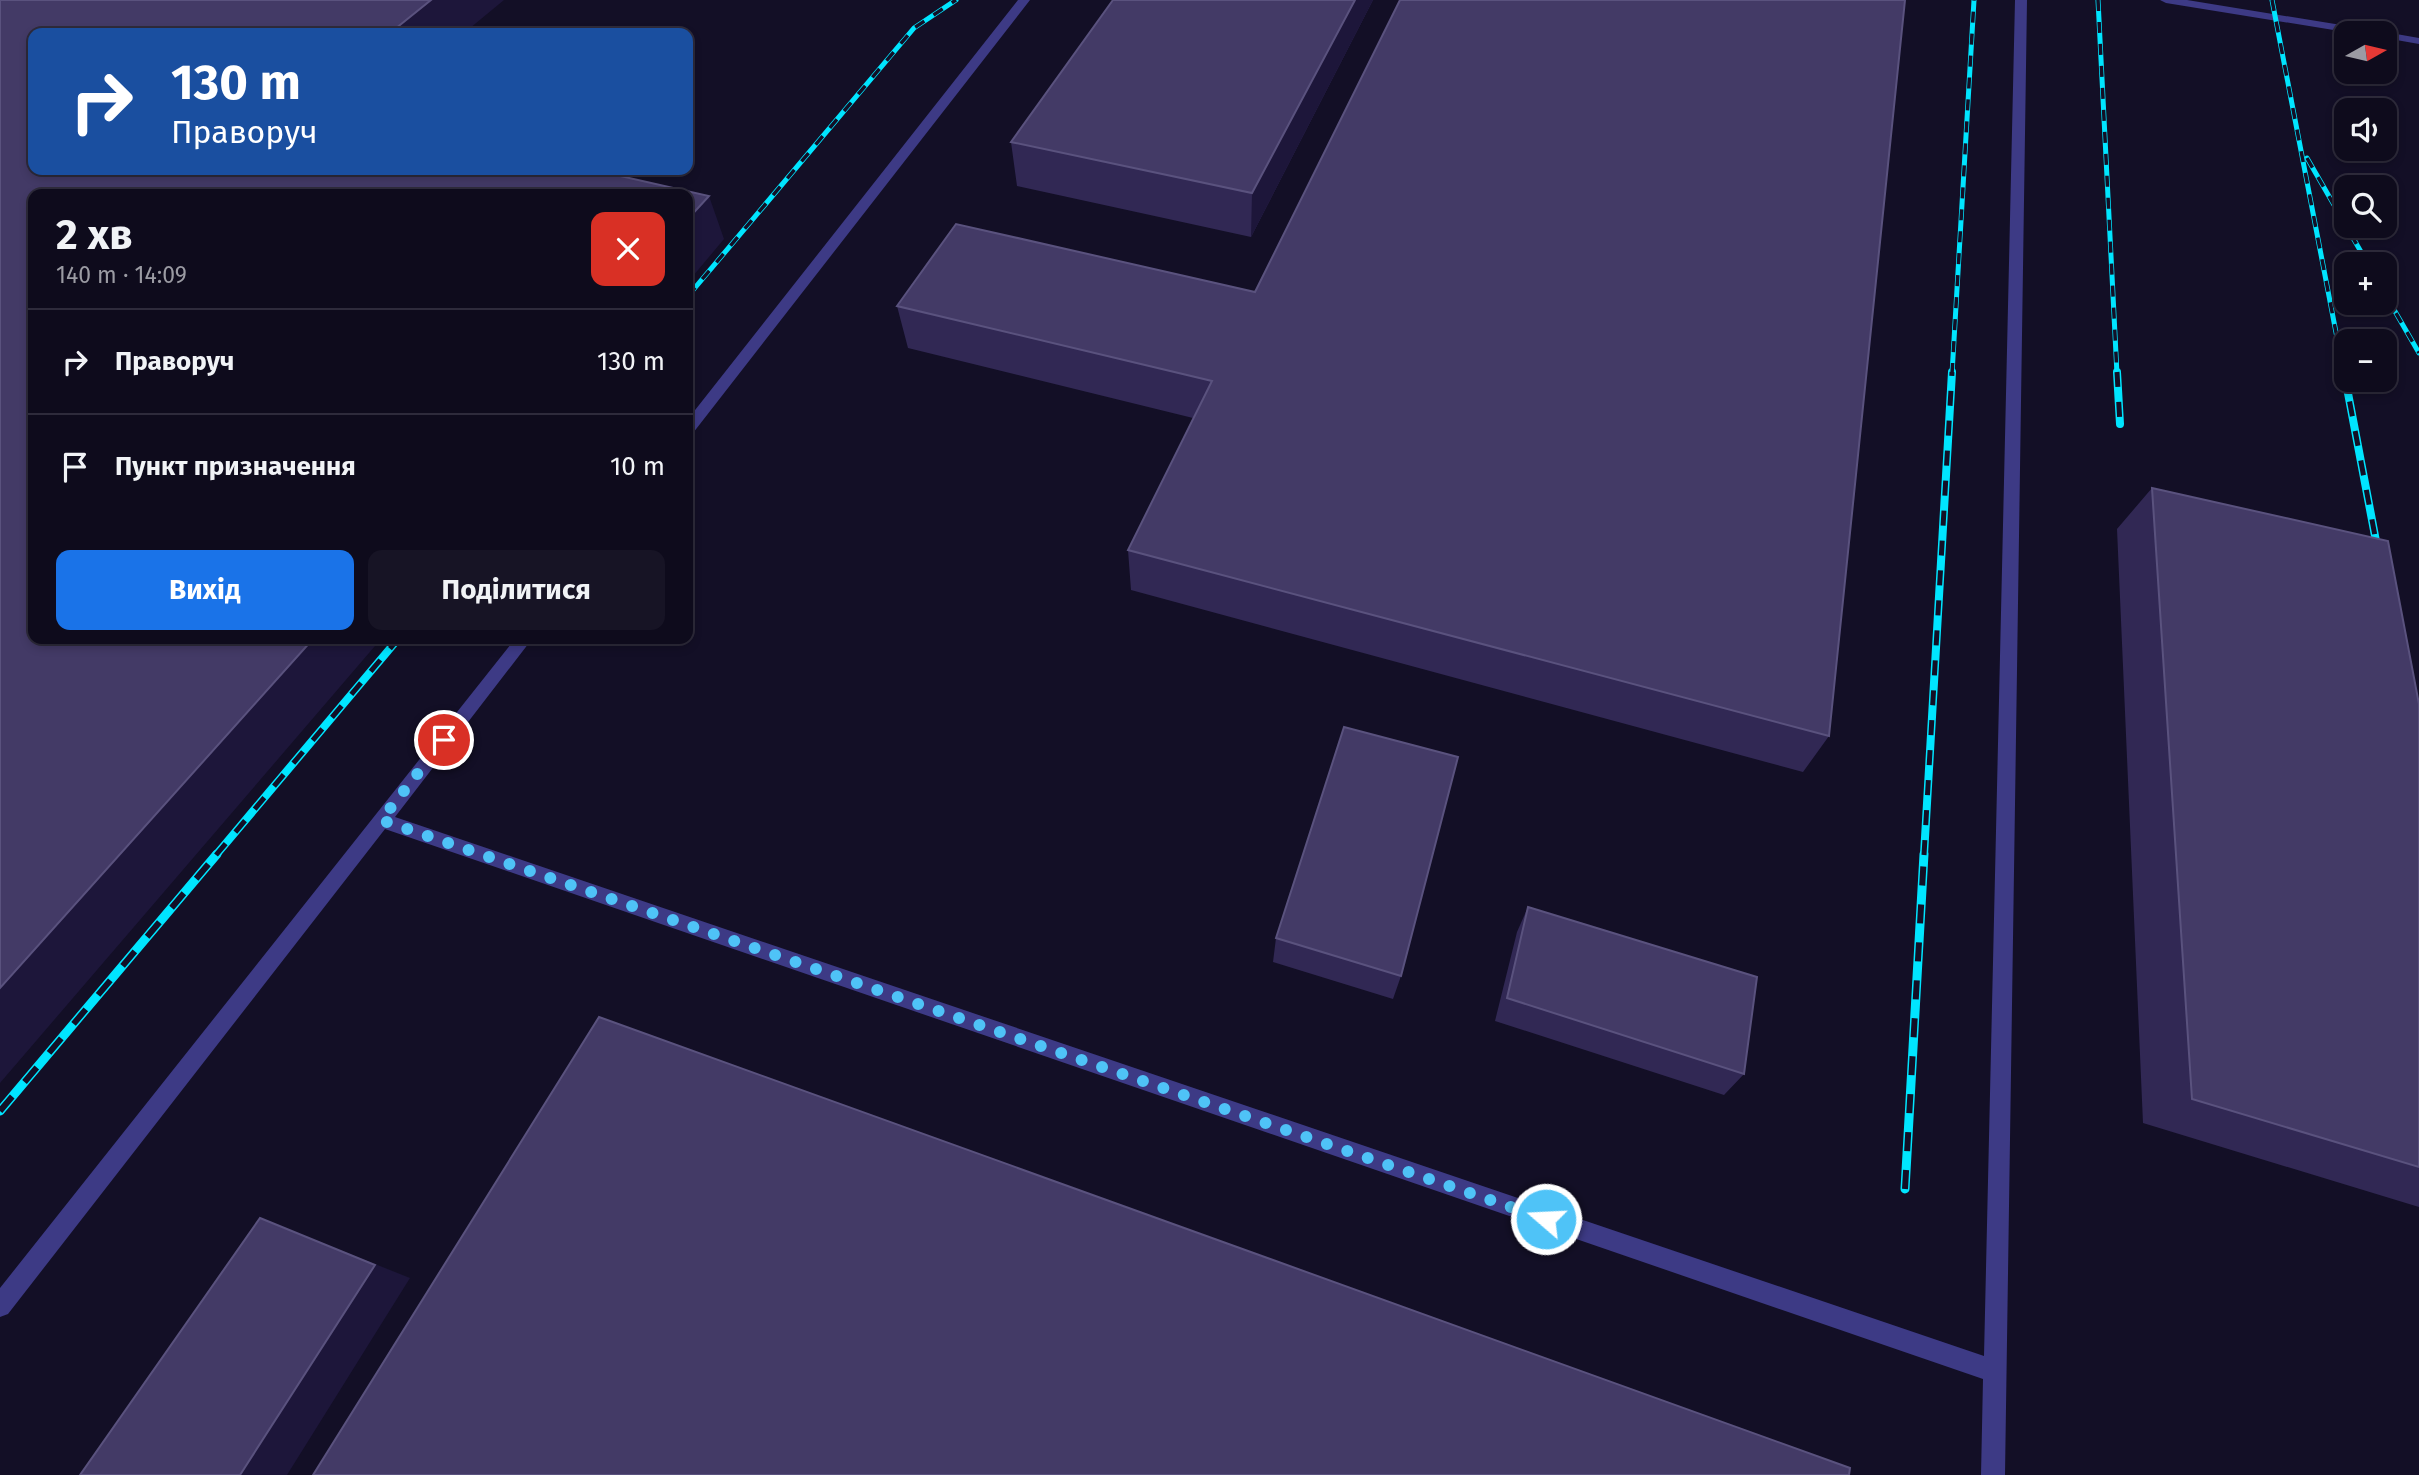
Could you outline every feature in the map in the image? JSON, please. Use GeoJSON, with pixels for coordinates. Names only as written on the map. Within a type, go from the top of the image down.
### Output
{"type":"FeatureCollection","features":[{"type":"Feature","properties":{"kind":"lane"},"geometry":{"type":"LineString","coordinates":[[693,423],[1024,0]]}},
{"type":"Feature","properties":{"kind":"lane"},"geometry":{"type":"LineString","coordinates":[[1993,1475],[2021,0]]}},
{"type":"Feature","properties":{"kind":"lane"},"geometry":{"type":"LineString","coordinates":[[2166,0],[2334,27]]}},
{"type":"Feature","properties":{"kind":"lane"},"geometry":{"type":"LineString","coordinates":[[2398,37],[2419,41]]}},
{"type":"Feature","properties":{"kind":"lane"},"geometry":{"type":"LineString","coordinates":[[0,1306],[520,644]]}},
{"type":"Feature","properties":{"kind":"lane"},"geometry":{"type":"LineString","coordinates":[[381,820],[1996,1372]]}},
{"type":"Feature","properties":{"kind":"building"},"geometry":{"type":"Polygon","coordinates":[[[0,0],[431,0],[396,28],[28,28],[28,175],[616,175],[678,189],[28,189],[28,644],[309,644],[0,988],[0,0]]]}},
{"type":"Feature","properties":{"kind":"building"},"geometry":{"type":"Polygon","coordinates":[[[1113,0],[1355,0],[1252,193],[1011,142],[1113,0]]]}},
{"type":"Feature","properties":{"kind":"building"},"geometry":{"type":"Polygon","coordinates":[[[1400,0],[1905,0],[1829,736],[1128,550],[1212,381],[897,306],[956,224],[1255,292],[1400,0]]]}},
{"type":"Feature","properties":{"kind":"building"},"geometry":{"type":"Polygon","coordinates":[[[693,192],[709,196],[693,214],[693,192]]]}},
{"type":"Feature","properties":{"kind":"building"},"geometry":{"type":"Polygon","coordinates":[[[2152,488],[2388,541],[2419,704],[2419,1167],[2192,1099],[2152,488]]]}},
{"type":"Feature","properties":{"kind":"building"},"geometry":{"type":"Polygon","coordinates":[[[1344,727],[1458,757],[1401,976],[1276,938],[1344,727]]]}},
{"type":"Feature","properties":{"kind":"building"},"geometry":{"type":"Polygon","coordinates":[[[1528,907],[1757,977],[1744,1074],[1507,998],[1528,907]]]}},
{"type":"Feature","properties":{"kind":"building"},"geometry":{"type":"Polygon","coordinates":[[[599,1017],[1850,1468],[1849,1475],[313,1475],[599,1017]]]}},
{"type":"Feature","properties":{"kind":"building"},"geometry":{"type":"Polygon","coordinates":[[[260,1218],[375,1265],[240,1475],[80,1475],[260,1218]]]}},
{"type":"Feature","properties":{"kind":"railway"},"geometry":{"type":"LineString","coordinates":[[693,290],[914,28],[956,0]]}},
{"type":"Feature","properties":{"kind":"railway"},"geometry":{"type":"LineString","coordinates":[[1952,374],[1974,0]]}},
{"type":"Feature","properties":{"kind":"railway"},"geometry":{"type":"LineString","coordinates":[[2098,0],[2117,374]]}},
{"type":"Feature","properties":{"kind":"railway"},"geometry":{"type":"LineString","coordinates":[[2272,0],[2335,329]]}},
{"type":"Feature","properties":{"kind":"railway"},"geometry":{"type":"LineString","coordinates":[[2307,158],[2361,252]]}},
{"type":"Feature","properties":{"kind":"railway"},"geometry":{"type":"LineString","coordinates":[[2397,315],[2419,353]]}},
{"type":"Feature","properties":{"kind":"railway"},"geometry":{"type":"LineString","coordinates":[[1924,855],[1952,372]]}},
{"type":"Feature","properties":{"kind":"railway"},"geometry":{"type":"LineString","coordinates":[[2117,372],[2120,424]]}},
{"type":"Feature","properties":{"kind":"railway"},"geometry":{"type":"LineString","coordinates":[[2348,392],[2379,557]]}},
{"type":"Feature","properties":{"kind":"railway"},"geometry":{"type":"LineString","coordinates":[[216,855],[394,644]]}},
{"type":"Feature","properties":{"kind":"railway"},"geometry":{"type":"LineString","coordinates":[[0,1111],[217,854]]}},
{"type":"Feature","properties":{"kind":"railway"},"geometry":{"type":"LineString","coordinates":[[1905,1189],[1924,854]]}},
{"type":"Feature","properties":{"kind":"route"},"geometry":{"type":"LineString","coordinates":[[444,740],[381,820],[1546,1219]]}}]}
